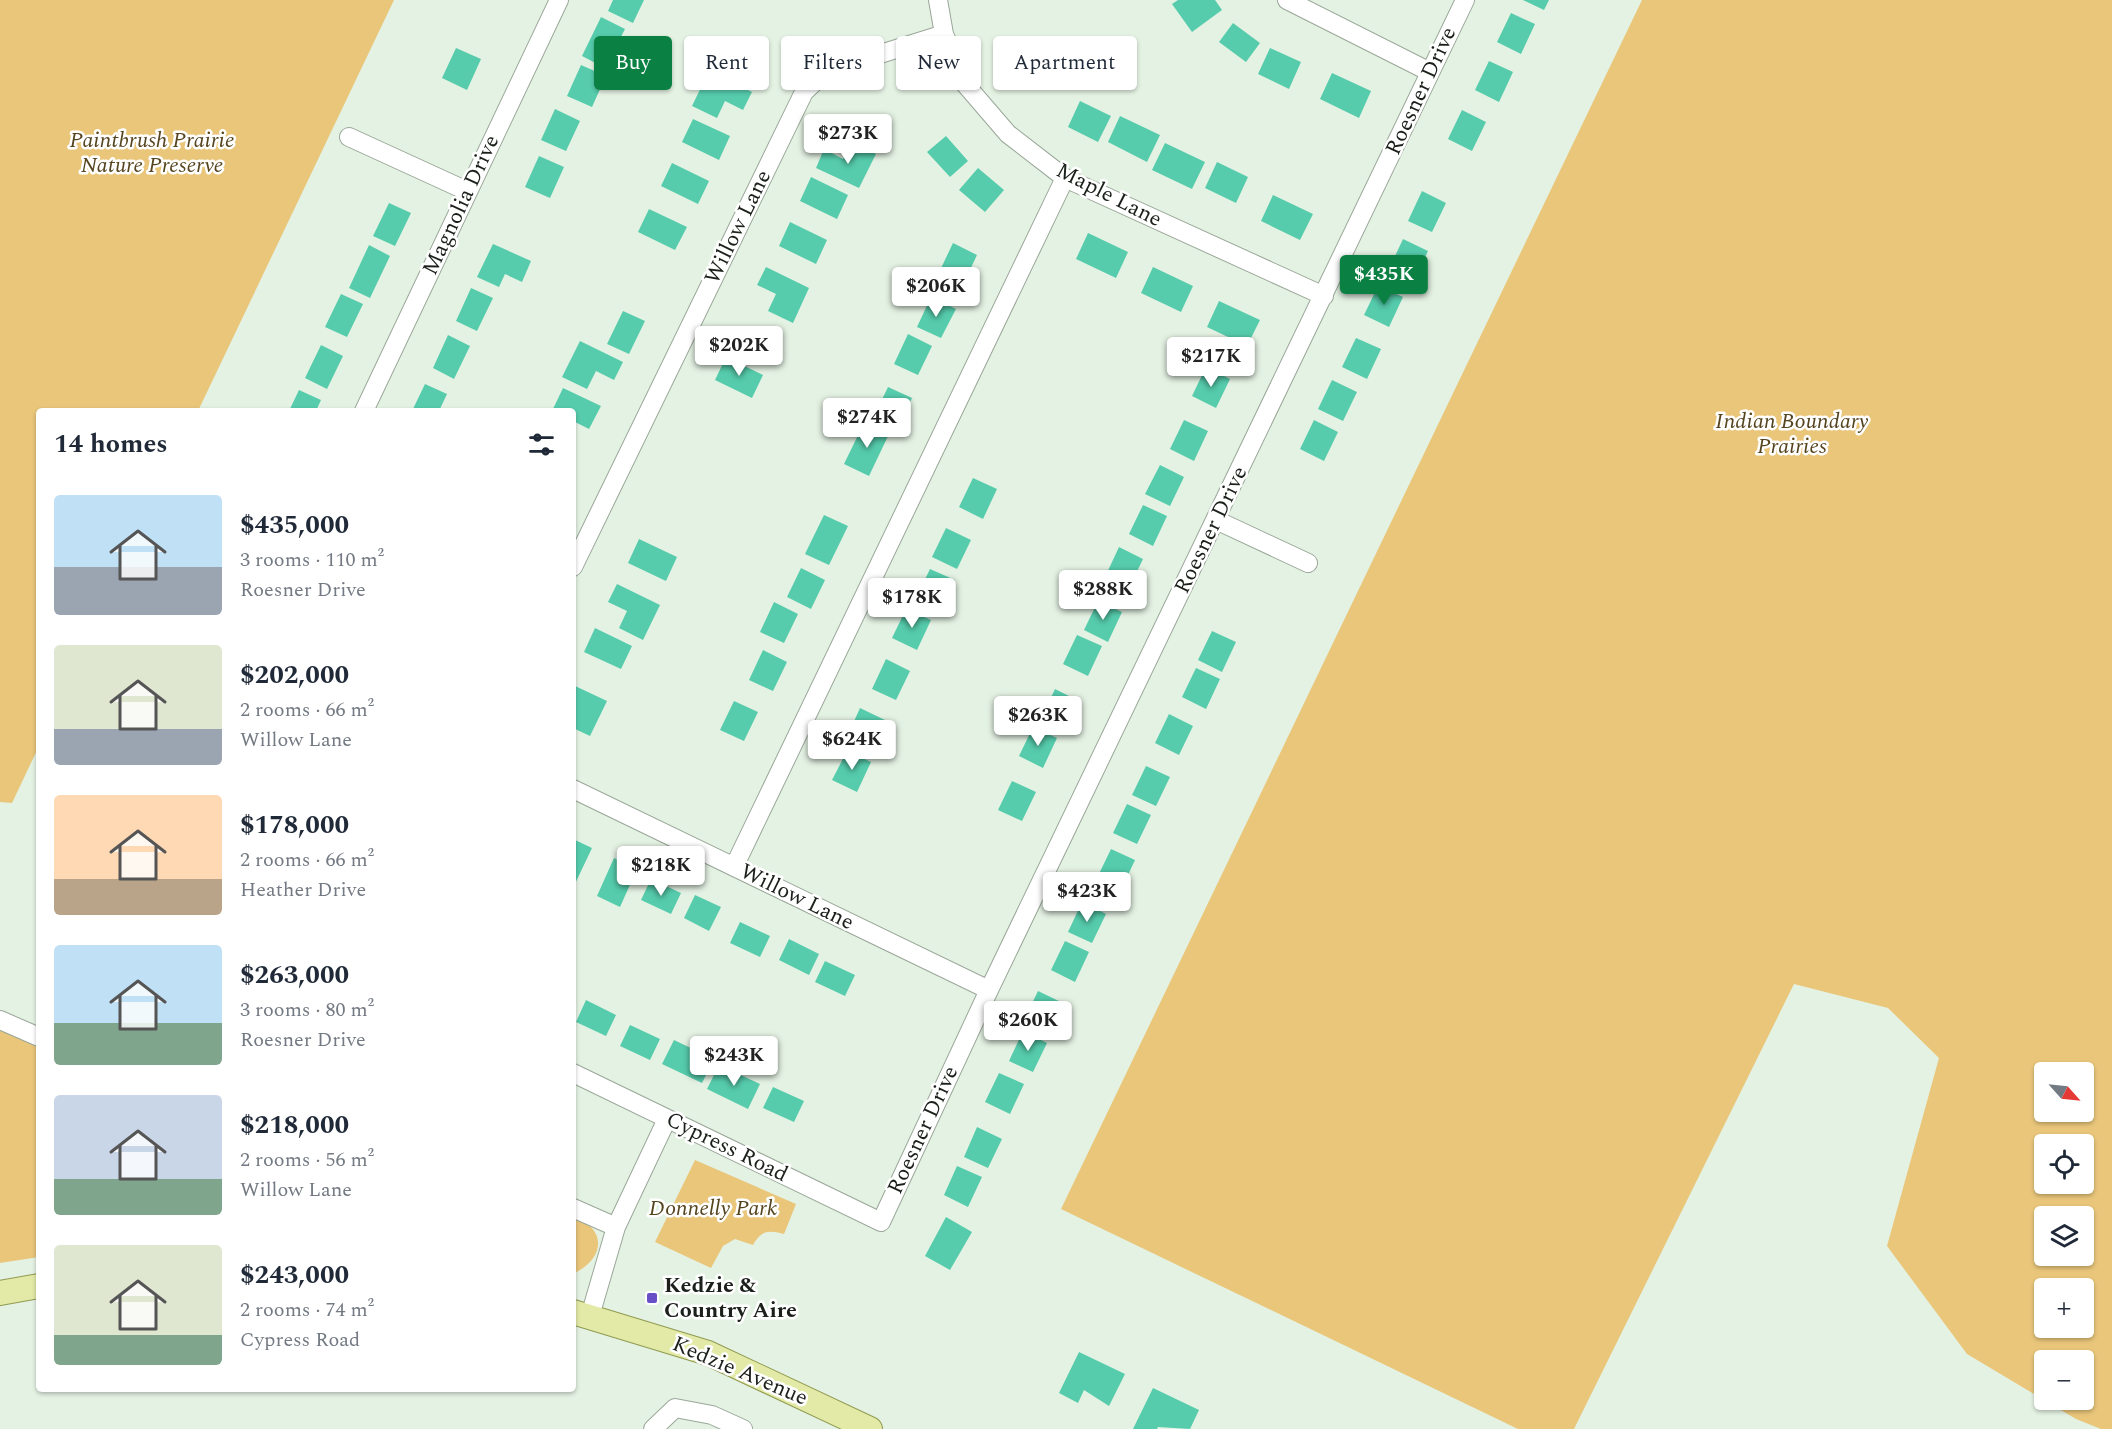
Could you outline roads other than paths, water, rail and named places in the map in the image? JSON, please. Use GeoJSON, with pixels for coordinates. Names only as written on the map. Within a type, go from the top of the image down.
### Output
{"type":"FeatureCollection","features":[{"type":"Feature","properties":{"kind":"main road"},"geometry":{"type":"LineString","coordinates":[[0,1293],[36,1287]]}},
{"type":"Feature","properties":{"kind":"main road","name":"Kedzie Avenue"},"geometry":{"type":"LineString","coordinates":[[582,1314],[708,1353],[870,1429]]}},
{"type":"Feature","properties":{"kind":"street","name":"Magnolia Drive"},"geometry":{"type":"LineString","coordinates":[[365,408],[560,0]]}},
{"type":"Feature","properties":{"kind":"street","name":"Maple Lane"},"geometry":{"type":"LineString","coordinates":[[938,0],[944,34],[965,84],[1008,134],[1065,178],[1324,296]]}},
{"type":"Feature","properties":{"kind":"street"},"geometry":{"type":"LineString","coordinates":[[1287,0],[1430,72]]}},
{"type":"Feature","properties":{"kind":"street","name":"Roesner Drive"},"geometry":{"type":"LineString","coordinates":[[880,1222],[989,990],[1465,0]]}},
{"type":"Feature","properties":{"kind":"street","name":"Willow Lane"},"geometry":{"type":"LineString","coordinates":[[576,561],[804,92],[826,71],[944,34]]}},
{"type":"Feature","properties":{"kind":"street"},"geometry":{"type":"LineString","coordinates":[[349,137],[467,191]]}},
{"type":"Feature","properties":{"kind":"street"},"geometry":{"type":"LineString","coordinates":[[734,867],[1065,178]]}},
{"type":"Feature","properties":{"kind":"street"},"geometry":{"type":"LineString","coordinates":[[1216,520],[1308,563]]}},
{"type":"Feature","properties":{"kind":"street","name":"Willow Lane"},"geometry":{"type":"LineString","coordinates":[[576,790],[989,990]]}},
{"type":"Feature","properties":{"kind":"street"},"geometry":{"type":"LineString","coordinates":[[0,1020],[36,1036]]}},
{"type":"Feature","properties":{"kind":"street","name":"Cypress Road"},"geometry":{"type":"LineString","coordinates":[[576,1074],[880,1222]]}},
{"type":"Feature","properties":{"kind":"street"},"geometry":{"type":"LineString","coordinates":[[582,1314],[616,1227],[668,1119]]}},
{"type":"Feature","properties":{"kind":"street"},"geometry":{"type":"LineString","coordinates":[[576,1210],[616,1227]]}},
{"type":"Feature","properties":{"kind":"street"},"geometry":{"type":"LineString","coordinates":[[652,1429],[675,1408],[712,1414],[743,1429]]}},
{"type":"Feature","properties":{"kind":"place","name":"Kedzie & Country Aire"},"geometry":{"type":"Point","coordinates":[652,1298]}},
{"type":"Feature","properties":{"kind":"park label","name":"Paintbrush Prairie Nature Preserve"},"geometry":{"type":"Point","coordinates":[152,152]}},
{"type":"Feature","properties":{"kind":"park label","name":"Indian Boundary Prairies"},"geometry":{"type":"Point","coordinates":[1792,434]}},
{"type":"Feature","properties":{"kind":"park label","name":"Donnelly Park"},"geometry":{"type":"Point","coordinates":[713,1208]}}]}
